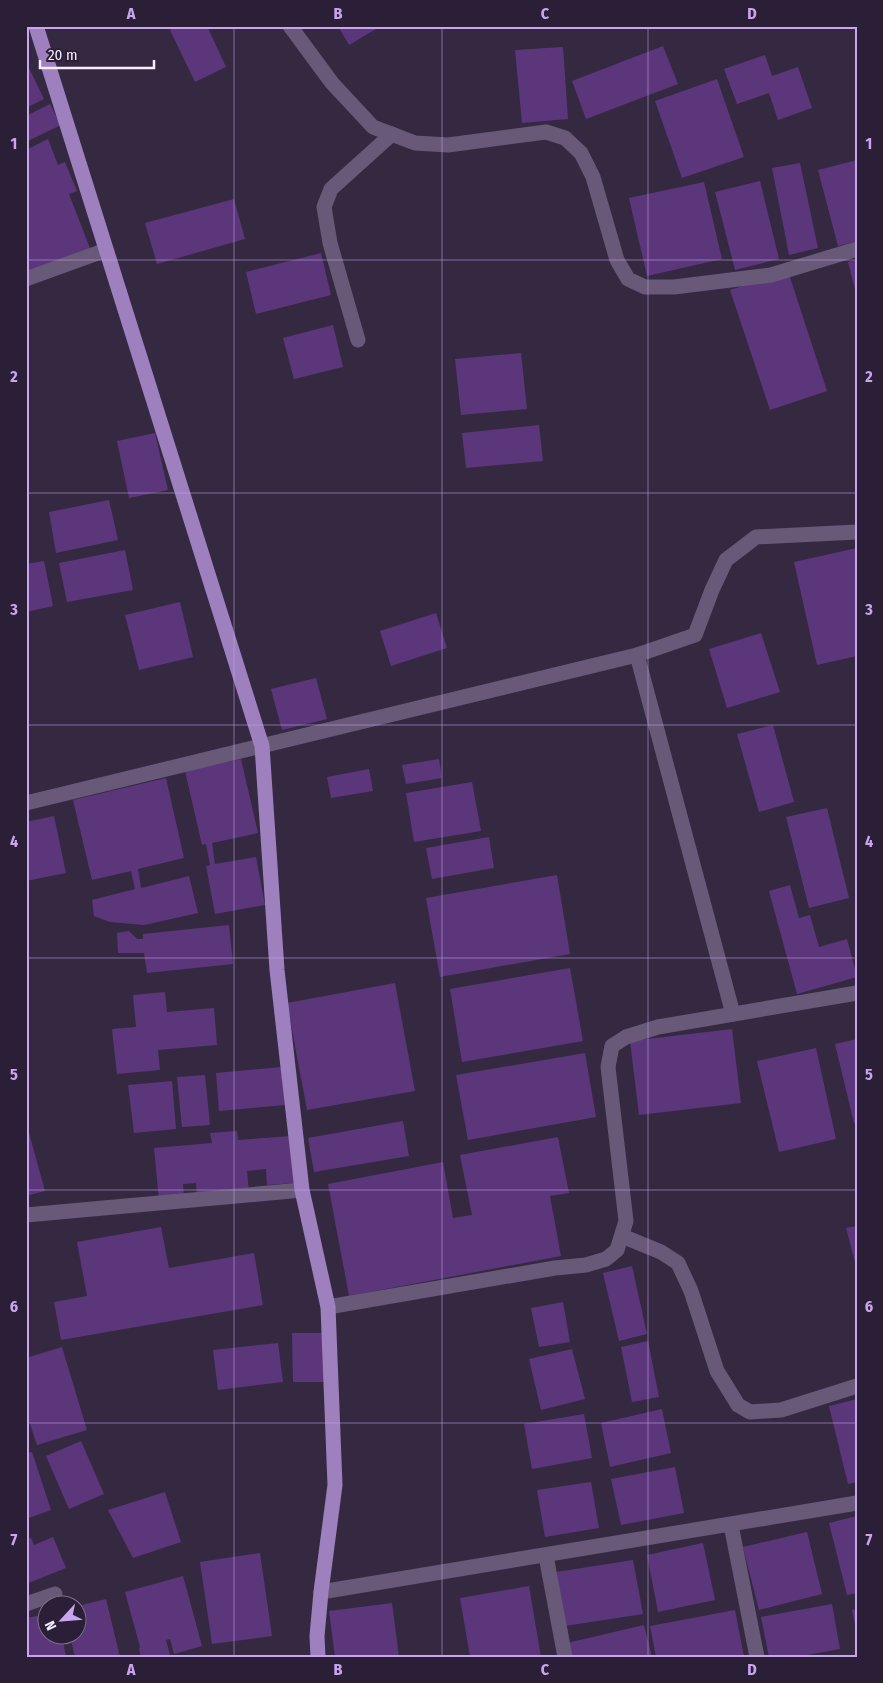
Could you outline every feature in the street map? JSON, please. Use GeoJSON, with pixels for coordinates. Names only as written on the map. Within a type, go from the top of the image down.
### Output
{"type":"FeatureCollection","features":[{"type":"Feature","properties":{"kind":"main road"},"geometry":{"type":"LineString","coordinates":[[26,31],[35,26],[262,746],[277,970],[302,1190],[328,1307],[335,1485],[321,1592],[317,1636],[318,1657]]}},
{"type":"Feature","properties":{"kind":"street"},"geometry":{"type":"LineString","coordinates":[[290,26],[332,84],[373,127],[415,143],[448,145],[546,132],[565,138],[581,152],[594,177],[617,260],[628,279],[645,287],[674,287],[771,275],[857,249]]}},
{"type":"Feature","properties":{"kind":"street"},"geometry":{"type":"LineString","coordinates":[[358,340],[330,243],[324,207],[331,189],[392,134]]}},
{"type":"Feature","properties":{"kind":"street"},"geometry":{"type":"LineString","coordinates":[[26,279],[106,250]]}},
{"type":"Feature","properties":{"kind":"street"},"geometry":{"type":"LineString","coordinates":[[26,802],[637,655],[695,635],[726,560],[756,537],[857,532]]}},
{"type":"Feature","properties":{"kind":"street"},"geometry":{"type":"LineString","coordinates":[[637,655],[733,1014]]}},
{"type":"Feature","properties":{"kind":"street"},"geometry":{"type":"LineString","coordinates":[[328,1307],[555,1268],[586,1265],[606,1259],[617,1250],[626,1221],[608,1067],[612,1046],[626,1037],[658,1027],[857,993]]}},
{"type":"Feature","properties":{"kind":"street"},"geometry":{"type":"LineString","coordinates":[[26,1215],[302,1190]]}},
{"type":"Feature","properties":{"kind":"street"},"geometry":{"type":"LineString","coordinates":[[622,1236],[661,1252],[678,1263],[691,1291],[717,1371],[738,1405],[750,1412],[781,1410],[857,1386]]}},
{"type":"Feature","properties":{"kind":"street"},"geometry":{"type":"LineString","coordinates":[[321,1592],[857,1503]]}},
{"type":"Feature","properties":{"kind":"street"},"geometry":{"type":"LineString","coordinates":[[731,1525],[757,1657]]}},
{"type":"Feature","properties":{"kind":"street"},"geometry":{"type":"LineString","coordinates":[[546,1556],[565,1657]]}},
{"type":"Feature","properties":{"kind":"street"},"geometry":{"type":"LineString","coordinates":[[26,1604],[54,1594]]}},
{"type":"Feature","properties":{"kind":"building"},"geometry":{"type":"Polygon","coordinates":[[[178,26],[207,26],[226,67],[195,82],[170,30],[178,26]]]}},
{"type":"Feature","properties":{"kind":"building"},"geometry":{"type":"Polygon","coordinates":[[[338,26],[381,26],[349,45],[338,26]]]}},
{"type":"Feature","properties":{"kind":"building"},"geometry":{"type":"Polygon","coordinates":[[[663,46],[678,84],[586,119],[572,81],[663,46]]]}},
{"type":"Feature","properties":{"kind":"building"},"geometry":{"type":"Polygon","coordinates":[[[563,47],[568,119],[522,123],[515,50],[563,47]]]}},
{"type":"Feature","properties":{"kind":"building"},"geometry":{"type":"Polygon","coordinates":[[[765,55],[772,76],[798,67],[812,108],[778,120],[769,93],[737,104],[724,69],[765,55]]]}},
{"type":"Feature","properties":{"kind":"building"},"geometry":{"type":"Polygon","coordinates":[[[29,68],[44,99],[26,108],[26,70],[29,68]]]}},
{"type":"Feature","properties":{"kind":"building"},"geometry":{"type":"Polygon","coordinates":[[[717,79],[744,157],[682,178],[655,101],[717,79]]]}},
{"type":"Feature","properties":{"kind":"building"},"geometry":{"type":"Polygon","coordinates":[[[50,104],[61,125],[26,142],[26,116],[50,104]]]}},
{"type":"Feature","properties":{"kind":"building"},"geometry":{"type":"Polygon","coordinates":[[[48,139],[58,165],[65,162],[77,191],[69,194],[91,251],[26,274],[26,150],[48,139]]]}},
{"type":"Feature","properties":{"kind":"building"},"geometry":{"type":"Polygon","coordinates":[[[857,160],[857,241],[838,246],[818,170],[857,160]]]}},
{"type":"Feature","properties":{"kind":"building"},"geometry":{"type":"Polygon","coordinates":[[[800,163],[818,248],[789,255],[772,168],[800,163]]]}},
{"type":"Feature","properties":{"kind":"building"},"geometry":{"type":"Polygon","coordinates":[[[760,181],[779,259],[735,270],[715,192],[760,181]]]}},
{"type":"Feature","properties":{"kind":"building"},"geometry":{"type":"Polygon","coordinates":[[[704,182],[722,259],[647,276],[629,198],[704,182]]]}},
{"type":"Feature","properties":{"kind":"building"},"geometry":{"type":"Polygon","coordinates":[[[234,199],[245,239],[157,264],[145,223],[234,199]]]}},
{"type":"Feature","properties":{"kind":"building"},"geometry":{"type":"Polygon","coordinates":[[[321,253],[331,295],[256,314],[246,272],[321,253]]]}},
{"type":"Feature","properties":{"kind":"building"},"geometry":{"type":"Polygon","coordinates":[[[857,260],[857,293],[856,293],[848,262],[857,260]]]}},
{"type":"Feature","properties":{"kind":"building"},"geometry":{"type":"Polygon","coordinates":[[[788,271],[827,391],[770,410],[730,290],[788,271]]]}},
{"type":"Feature","properties":{"kind":"building"},"geometry":{"type":"Polygon","coordinates":[[[333,325],[343,367],[294,379],[283,338],[333,325]]]}},
{"type":"Feature","properties":{"kind":"building"},"geometry":{"type":"Polygon","coordinates":[[[521,353],[527,409],[461,415],[455,359],[521,353]]]}},
{"type":"Feature","properties":{"kind":"building"},"geometry":{"type":"Polygon","coordinates":[[[539,425],[543,461],[466,468],[462,433],[539,425]]]}},
{"type":"Feature","properties":{"kind":"building"},"geometry":{"type":"Polygon","coordinates":[[[155,433],[168,490],[129,498],[117,441],[155,433]]]}},
{"type":"Feature","properties":{"kind":"building"},"geometry":{"type":"Polygon","coordinates":[[[109,500],[118,540],[56,553],[49,512],[109,500]]]}},
{"type":"Feature","properties":{"kind":"building"},"geometry":{"type":"Polygon","coordinates":[[[26,547],[29,560],[26,561],[26,547]]]}},
{"type":"Feature","properties":{"kind":"building"},"geometry":{"type":"Polygon","coordinates":[[[857,548],[857,656],[817,665],[794,562],[857,548]]]}},
{"type":"Feature","properties":{"kind":"building"},"geometry":{"type":"Polygon","coordinates":[[[125,550],[133,590],[67,602],[59,563],[125,550]]]}},
{"type":"Feature","properties":{"kind":"building"},"geometry":{"type":"Polygon","coordinates":[[[44,561],[53,606],[26,612],[26,564],[44,561]]]}},
{"type":"Feature","properties":{"kind":"building"},"geometry":{"type":"Polygon","coordinates":[[[180,602],[193,657],[139,670],[125,615],[180,602]]]}},
{"type":"Feature","properties":{"kind":"building"},"geometry":{"type":"Polygon","coordinates":[[[436,613],[447,648],[391,666],[380,631],[436,613]]]}},
{"type":"Feature","properties":{"kind":"building"},"geometry":{"type":"Polygon","coordinates":[[[761,633],[780,692],[727,708],[709,649],[761,633]]]}},
{"type":"Feature","properties":{"kind":"building"},"geometry":{"type":"Polygon","coordinates":[[[316,678],[327,719],[282,730],[271,689],[316,678]]]}},
{"type":"Feature","properties":{"kind":"building"},"geometry":{"type":"Polygon","coordinates":[[[773,725],[794,802],[759,812],[737,734],[773,725]]]}},
{"type":"Feature","properties":{"kind":"building"},"geometry":{"type":"Polygon","coordinates":[[[241,759],[258,833],[212,843],[215,864],[256,857],[265,905],[215,914],[206,866],[210,865],[206,844],[202,845],[185,771],[241,759]]]}},
{"type":"Feature","properties":{"kind":"building"},"geometry":{"type":"Polygon","coordinates":[[[439,759],[442,778],[406,784],[402,765],[439,759]]]}},
{"type":"Feature","properties":{"kind":"building"},"geometry":{"type":"Polygon","coordinates":[[[369,769],[373,791],[331,798],[327,777],[369,769]]]}},
{"type":"Feature","properties":{"kind":"building"},"geometry":{"type":"Polygon","coordinates":[[[166,778],[184,858],[138,869],[141,888],[189,876],[198,913],[144,925],[110,922],[94,916],[92,900],[135,889],[131,871],[92,880],[73,800],[166,778]]]}},
{"type":"Feature","properties":{"kind":"building"},"geometry":{"type":"Polygon","coordinates":[[[472,782],[481,831],[414,842],[406,793],[472,782]]]}},
{"type":"Feature","properties":{"kind":"building"},"geometry":{"type":"Polygon","coordinates":[[[827,808],[849,898],[809,908],[786,817],[827,808]]]}},
{"type":"Feature","properties":{"kind":"building"},"geometry":{"type":"Polygon","coordinates":[[[54,816],[66,873],[26,881],[26,822],[54,816]]]}},
{"type":"Feature","properties":{"kind":"building"},"geometry":{"type":"Polygon","coordinates":[[[489,837],[494,868],[432,879],[426,848],[489,837]]]}},
{"type":"Feature","properties":{"kind":"building"},"geometry":{"type":"Polygon","coordinates":[[[557,875],[570,954],[440,977],[426,898],[557,875]]]}},
{"type":"Feature","properties":{"kind":"building"},"geometry":{"type":"Polygon","coordinates":[[[790,885],[799,918],[810,915],[819,947],[847,939],[857,977],[797,994],[769,891],[790,885]]]}},
{"type":"Feature","properties":{"kind":"building"},"geometry":{"type":"Polygon","coordinates":[[[229,925],[233,964],[147,973],[144,953],[118,953],[117,933],[129,931],[137,939],[143,939],[143,934],[229,925]]]}},
{"type":"Feature","properties":{"kind":"building"},"geometry":{"type":"Polygon","coordinates":[[[570,968],[583,1041],[462,1062],[450,989],[570,968]]]}},
{"type":"Feature","properties":{"kind":"building"},"geometry":{"type":"Polygon","coordinates":[[[395,983],[415,1091],[307,1110],[287,1003],[395,983]]]}},
{"type":"Feature","properties":{"kind":"building"},"geometry":{"type":"Polygon","coordinates":[[[165,992],[167,1012],[214,1008],[217,1045],[158,1050],[160,1070],[117,1074],[112,1029],[136,1027],[133,995],[165,992]]]}},
{"type":"Feature","properties":{"kind":"building"},"geometry":{"type":"Polygon","coordinates":[[[732,1029],[741,1103],[639,1115],[630,1041],[732,1029]]]}},
{"type":"Feature","properties":{"kind":"building"},"geometry":{"type":"Polygon","coordinates":[[[857,1039],[857,1122],[854,1123],[835,1044],[857,1039]]]}},
{"type":"Feature","properties":{"kind":"building"},"geometry":{"type":"Polygon","coordinates":[[[816,1048],[836,1139],[779,1152],[757,1061],[816,1048]]]}},
{"type":"Feature","properties":{"kind":"building"},"geometry":{"type":"Polygon","coordinates":[[[585,1053],[596,1117],[468,1140],[456,1075],[585,1053]]]}},
{"type":"Feature","properties":{"kind":"building"},"geometry":{"type":"Polygon","coordinates":[[[281,1067],[285,1105],[219,1111],[216,1073],[281,1067]]]}},
{"type":"Feature","properties":{"kind":"building"},"geometry":{"type":"Polygon","coordinates":[[[205,1075],[210,1125],[182,1127],[177,1077],[205,1075]]]}},
{"type":"Feature","properties":{"kind":"building"},"geometry":{"type":"Polygon","coordinates":[[[172,1081],[176,1129],[134,1133],[128,1085],[172,1081]]]}},
{"type":"Feature","properties":{"kind":"building"},"geometry":{"type":"Polygon","coordinates":[[[403,1121],[409,1156],[314,1172],[308,1138],[403,1121]]]}},
{"type":"Feature","properties":{"kind":"building"},"geometry":{"type":"Polygon","coordinates":[[[237,1131],[238,1140],[291,1136],[295,1183],[267,1185],[266,1169],[247,1171],[249,1192],[197,1197],[196,1183],[183,1184],[184,1198],[159,1200],[154,1148],[212,1143],[210,1133],[237,1131]]]}},
{"type":"Feature","properties":{"kind":"building"},"geometry":{"type":"Polygon","coordinates":[[[29,1133],[45,1191],[26,1196],[26,1134],[29,1133]]]}},
{"type":"Feature","properties":{"kind":"building"},"geometry":{"type":"Polygon","coordinates":[[[558,1137],[569,1193],[550,1196],[561,1256],[349,1296],[328,1184],[443,1162],[453,1218],[472,1215],[460,1155],[558,1137]]]}},
{"type":"Feature","properties":{"kind":"building"},"geometry":{"type":"Polygon","coordinates":[[[857,1226],[857,1266],[856,1266],[846,1228],[857,1226]]]}},
{"type":"Feature","properties":{"kind":"building"},"geometry":{"type":"Polygon","coordinates":[[[161,1227],[169,1268],[254,1253],[263,1305],[61,1340],[54,1302],[87,1296],[77,1242],[161,1227]]]}},
{"type":"Feature","properties":{"kind":"building"},"geometry":{"type":"Polygon","coordinates":[[[632,1266],[647,1334],[619,1341],[603,1273],[632,1266]]]}},
{"type":"Feature","properties":{"kind":"building"},"geometry":{"type":"Polygon","coordinates":[[[563,1302],[570,1342],[539,1347],[531,1308],[563,1302]]]}},
{"type":"Feature","properties":{"kind":"building"},"geometry":{"type":"Polygon","coordinates":[[[292,1333],[326,1333],[327,1382],[293,1382],[292,1333]]]}},
{"type":"Feature","properties":{"kind":"building"},"geometry":{"type":"Polygon","coordinates":[[[648,1341],[659,1397],[632,1402],[621,1347],[648,1341]]]}},
{"type":"Feature","properties":{"kind":"building"},"geometry":{"type":"Polygon","coordinates":[[[278,1343],[283,1382],[218,1390],[213,1350],[278,1343]]]}},
{"type":"Feature","properties":{"kind":"building"},"geometry":{"type":"Polygon","coordinates":[[[62,1347],[87,1430],[37,1445],[26,1412],[26,1358],[62,1347]]]}},
{"type":"Feature","properties":{"kind":"building"},"geometry":{"type":"Polygon","coordinates":[[[572,1349],[585,1399],[541,1410],[529,1359],[572,1349]]]}},
{"type":"Feature","properties":{"kind":"building"},"geometry":{"type":"Polygon","coordinates":[[[857,1399],[857,1482],[848,1484],[829,1406],[857,1399]]]}},
{"type":"Feature","properties":{"kind":"building"},"geometry":{"type":"Polygon","coordinates":[[[662,1409],[671,1453],[610,1467],[601,1423],[662,1409]]]}},
{"type":"Feature","properties":{"kind":"building"},"geometry":{"type":"Polygon","coordinates":[[[584,1414],[592,1458],[532,1469],[524,1424],[584,1414]]]}},
{"type":"Feature","properties":{"kind":"building"},"geometry":{"type":"Polygon","coordinates":[[[81,1441],[104,1494],[69,1509],[46,1456],[81,1441]]]}},
{"type":"Feature","properties":{"kind":"building"},"geometry":{"type":"Polygon","coordinates":[[[32,1452],[51,1510],[26,1519],[26,1453],[32,1452]]]}},
{"type":"Feature","properties":{"kind":"building"},"geometry":{"type":"Polygon","coordinates":[[[675,1467],[684,1513],[621,1525],[611,1479],[675,1467]]]}},
{"type":"Feature","properties":{"kind":"building"},"geometry":{"type":"Polygon","coordinates":[[[591,1482],[599,1528],[545,1537],[537,1490],[591,1482]]]}},
{"type":"Feature","properties":{"kind":"building"},"geometry":{"type":"Polygon","coordinates":[[[165,1492],[181,1542],[133,1558],[108,1510],[165,1492]]]}},
{"type":"Feature","properties":{"kind":"building"},"geometry":{"type":"Polygon","coordinates":[[[857,1516],[857,1593],[847,1595],[829,1523],[857,1516]]]}},
{"type":"Feature","properties":{"kind":"building"},"geometry":{"type":"Polygon","coordinates":[[[807,1532],[822,1594],[759,1610],[743,1547],[807,1532]]]}},
{"type":"Feature","properties":{"kind":"building"},"geometry":{"type":"Polygon","coordinates":[[[53,1537],[66,1568],[26,1584],[26,1539],[31,1538],[34,1545],[53,1537]]]}},
{"type":"Feature","properties":{"kind":"building"},"geometry":{"type":"Polygon","coordinates":[[[703,1543],[715,1600],[658,1612],[647,1555],[703,1543]]]}},
{"type":"Feature","properties":{"kind":"building"},"geometry":{"type":"Polygon","coordinates":[[[260,1553],[272,1636],[212,1644],[200,1562],[260,1553]]]}},
{"type":"Feature","properties":{"kind":"building"},"geometry":{"type":"Polygon","coordinates":[[[633,1560],[643,1614],[565,1626],[556,1572],[633,1560]]]}},
{"type":"Feature","properties":{"kind":"building"},"geometry":{"type":"Polygon","coordinates":[[[183,1576],[202,1646],[174,1654],[170,1639],[166,1640],[170,1655],[141,1657],[125,1592],[183,1576]]]}},
{"type":"Feature","properties":{"kind":"building"},"geometry":{"type":"Polygon","coordinates":[[[529,1586],[541,1657],[470,1657],[460,1598],[529,1586]]]}},
{"type":"Feature","properties":{"kind":"building"},"geometry":{"type":"Polygon","coordinates":[[[106,1599],[120,1657],[75,1657],[72,1646],[88,1646],[88,1604],[106,1599]]]}},
{"type":"Feature","properties":{"kind":"building"},"geometry":{"type":"Polygon","coordinates":[[[392,1603],[399,1657],[335,1657],[329,1611],[392,1603]]]}},
{"type":"Feature","properties":{"kind":"building"},"geometry":{"type":"Polygon","coordinates":[[[832,1604],[840,1649],[796,1657],[769,1657],[761,1617],[832,1604]]]}},
{"type":"Feature","properties":{"kind":"building"},"geometry":{"type":"Polygon","coordinates":[[[857,1609],[857,1629],[856,1629],[852,1610],[857,1609]]]}},
{"type":"Feature","properties":{"kind":"building"},"geometry":{"type":"Polygon","coordinates":[[[735,1610],[744,1657],[656,1657],[650,1626],[735,1610]]]}},
{"type":"Feature","properties":{"kind":"building"},"geometry":{"type":"Polygon","coordinates":[[[38,1616],[38,1646],[64,1646],[66,1657],[30,1657],[26,1636],[26,1618],[38,1616]]]}},
{"type":"Feature","properties":{"kind":"building"},"geometry":{"type":"Polygon","coordinates":[[[644,1625],[652,1657],[570,1657],[567,1643],[644,1625]]]}}]}
